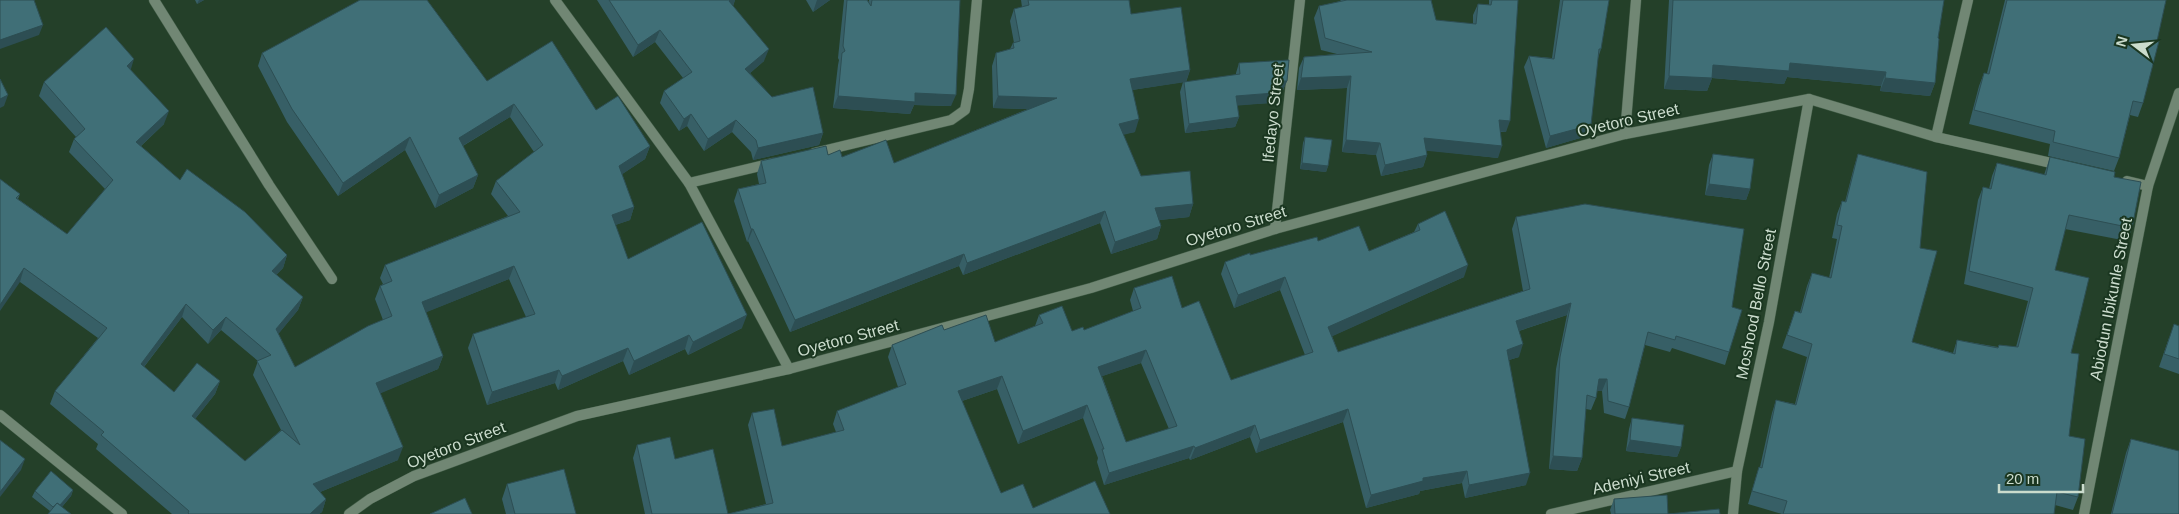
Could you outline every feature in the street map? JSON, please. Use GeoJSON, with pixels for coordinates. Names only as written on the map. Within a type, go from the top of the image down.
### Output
{"type":"FeatureCollection","features":[{"type":"Feature","properties":{"kind":"street"},"geometry":{"type":"LineString","coordinates":[[154,0],[269,184],[332,279]]}},
{"type":"Feature","properties":{"kind":"street"},"geometry":{"type":"LineString","coordinates":[[555,0],[689,183],[789,369]]}},
{"type":"Feature","properties":{"kind":"street"},"geometry":{"type":"LineString","coordinates":[[801,156],[951,120],[965,110],[970,89],[977,0]]}},
{"type":"Feature","properties":{"kind":"street","name":"Ifedayo Street"},"geometry":{"type":"LineString","coordinates":[[1275,228],[1300,0]]}},
{"type":"Feature","properties":{"kind":"street"},"geometry":{"type":"LineString","coordinates":[[1625,134],[1636,0]]}},
{"type":"Feature","properties":{"kind":"street"},"geometry":{"type":"LineString","coordinates":[[1936,137],[1968,0]]}},
{"type":"Feature","properties":{"kind":"street","name":"Abiodun Ibikunle Street"},"geometry":{"type":"LineString","coordinates":[[2084,514],[2148,186],[2179,93]]}},
{"type":"Feature","properties":{"kind":"street","name":"Oyetoro Street"},"geometry":{"type":"LineString","coordinates":[[349,514],[370,499],[414,476],[577,416],[789,369],[1091,288],[1275,228],[1625,134],[1809,99],[1936,137],[2071,168]]}},
{"type":"Feature","properties":{"kind":"street","name":"Moshood Bello Street"},"geometry":{"type":"LineString","coordinates":[[1733,514],[1738,471],[1769,322],[1809,99]]}},
{"type":"Feature","properties":{"kind":"street"},"geometry":{"type":"LineString","coordinates":[[689,183],[782,161]]}},
{"type":"Feature","properties":{"kind":"street"},"geometry":{"type":"LineString","coordinates":[[2119,179],[2148,186]]}},
{"type":"Feature","properties":{"kind":"street"},"geometry":{"type":"LineString","coordinates":[[0,415],[122,514]]}},
{"type":"Feature","properties":{"kind":"street","name":"Adeniyi Street"},"geometry":{"type":"LineString","coordinates":[[1551,514],[1738,471]]}},
{"type":"Feature","properties":{"kind":"building"},"geometry":{"type":"Polygon","coordinates":[[[0,0],[34,0],[43,25],[0,40],[0,0]]]}},
{"type":"Feature","properties":{"kind":"building"},"geometry":{"type":"Polygon","coordinates":[[[360,0],[427,0],[487,81],[552,41],[596,110],[618,96],[650,146],[619,166],[634,207],[612,215],[628,259],[702,222],[747,315],[693,342],[689,335],[634,361],[628,348],[562,376],[559,370],[492,392],[473,334],[535,314],[514,266],[422,302],[443,356],[376,383],[403,447],[313,484],[326,499],[310,514],[189,514],[189,511],[101,435],[104,432],[55,391],[107,328],[24,268],[0,305],[0,179],[20,194],[16,198],[67,234],[113,180],[74,139],[85,129],[44,82],[106,27],[134,59],[127,66],[169,111],[136,142],[180,180],[187,169],[245,212],[287,255],[272,271],[303,297],[276,329],[295,367],[368,326],[392,316],[380,286],[392,281],[385,265],[520,212],[496,181],[543,145],[514,104],[459,138],[478,175],[439,195],[410,137],[343,183],[292,109],[262,53],[360,0]],[[186,304],[141,364],[174,392],[197,363],[220,381],[192,416],[245,461],[282,430],[300,445],[257,361],[271,355],[226,317],[213,330],[186,304]]]}},
{"type":"Feature","properties":{"kind":"building"},"geometry":{"type":"Polygon","coordinates":[[[609,0],[730,0],[769,49],[745,69],[772,97],[813,87],[823,133],[758,148],[756,140],[736,120],[708,139],[691,114],[684,119],[664,91],[692,72],[660,30],[638,45],[609,0]]]}},
{"type":"Feature","properties":{"kind":"building"},"geometry":{"type":"Polygon","coordinates":[[[847,0],[867,0],[871,6],[872,0],[960,0],[956,95],[915,93],[915,102],[838,96],[842,53],[845,51],[843,46],[847,0]]]}},
{"type":"Feature","properties":{"kind":"building"},"geometry":{"type":"Polygon","coordinates":[[[1028,0],[1129,0],[1131,14],[1181,7],[1190,70],[1130,79],[1139,119],[1119,124],[1141,176],[1190,171],[1193,204],[1155,208],[1161,226],[1115,242],[1105,211],[967,263],[964,254],[795,320],[753,229],[751,229],[738,189],[766,183],[761,161],[826,146],[828,155],[840,150],[842,157],[886,140],[894,163],[1057,98],[998,96],[996,53],[1014,48],[1013,43],[1020,41],[1014,9],[1029,5],[1028,0]]]}},
{"type":"Feature","properties":{"kind":"building"},"geometry":{"type":"Polygon","coordinates":[[[1347,0],[1431,0],[1436,20],[1476,24],[1478,4],[1491,5],[1492,0],[1518,0],[1510,121],[1499,120],[1502,146],[1424,138],[1427,155],[1385,165],[1380,143],[1346,140],[1351,76],[1301,78],[1304,57],[1372,52],[1325,38],[1319,6],[1347,0]]]}},
{"type":"Feature","properties":{"kind":"building"},"geometry":{"type":"Polygon","coordinates":[[[1563,0],[1609,0],[1601,49],[1599,49],[1591,125],[1550,136],[1529,56],[1554,59],[1563,0]]]}},
{"type":"Feature","properties":{"kind":"building"},"geometry":{"type":"Polygon","coordinates":[[[1673,0],[1944,0],[1938,38],[1935,83],[1885,78],[1886,72],[1790,63],[1789,71],[1713,65],[1712,78],[1669,76],[1673,0]]]}},
{"type":"Feature","properties":{"kind":"building"},"geometry":{"type":"Polygon","coordinates":[[[2007,0],[2166,0],[2157,41],[2159,41],[2143,103],[2133,101],[2119,158],[2053,142],[2055,131],[1974,110],[1984,73],[1989,74],[2007,0]]]}},
{"type":"Feature","properties":{"kind":"building"},"geometry":{"type":"Polygon","coordinates":[[[1289,60],[1287,81],[1273,81],[1274,93],[1236,96],[1239,117],[1189,124],[1184,82],[1240,74],[1239,63],[1289,60]]]}},
{"type":"Feature","properties":{"kind":"building"},"geometry":{"type":"Polygon","coordinates":[[[0,79],[8,95],[0,99],[0,79]]]}},
{"type":"Feature","properties":{"kind":"building"},"geometry":{"type":"Polygon","coordinates":[[[1305,137],[1332,140],[1328,166],[1302,163],[1305,137]]]}},
{"type":"Feature","properties":{"kind":"building"},"geometry":{"type":"Polygon","coordinates":[[[1713,154],[1754,159],[1750,189],[1709,184],[1713,154]]]}},
{"type":"Feature","properties":{"kind":"building"},"geometry":{"type":"Polygon","coordinates":[[[1858,154],[1927,172],[1920,248],[1937,251],[1912,342],[1955,354],[1957,340],[1998,348],[1999,345],[2018,347],[2033,288],[1969,271],[1983,187],[1991,189],[1997,163],[2046,175],[2050,157],[2115,172],[2114,177],[2141,182],[2132,228],[2069,215],[2055,270],[2089,278],[2071,353],[2079,354],[2069,436],[2085,439],[2078,497],[2057,492],[2054,514],[1783,514],[1787,501],[1752,491],[1759,467],[1762,468],[1776,400],[1796,405],[1812,344],[1787,335],[1795,311],[1801,313],[1812,273],[1831,278],[1842,226],[1837,225],[1842,201],[1846,202],[1858,154]]]}},
{"type":"Feature","properties":{"kind":"building"},"geometry":{"type":"Polygon","coordinates":[[[1585,204],[1744,229],[1732,307],[1742,310],[1729,352],[1676,336],[1675,340],[1648,332],[1629,407],[1608,401],[1607,379],[1599,379],[1596,398],[1587,395],[1582,458],[1553,456],[1560,357],[1571,303],[1516,321],[1523,344],[1507,350],[1530,473],[1469,485],[1467,471],[1423,478],[1423,481],[1371,495],[1348,409],[1260,440],[1255,425],[1195,448],[1194,446],[1109,473],[1102,449],[1104,449],[1087,405],[1023,431],[1002,376],[958,391],[1001,493],[1023,484],[1033,508],[1095,481],[1110,514],[728,514],[773,503],[752,413],[774,409],[782,446],[844,430],[837,411],[906,384],[892,345],[942,325],[944,330],[986,315],[995,342],[1043,323],[1039,315],[1062,306],[1072,331],[1083,327],[1084,330],[1141,308],[1134,288],[1172,276],[1182,308],[1199,301],[1231,380],[1313,352],[1285,277],[1238,295],[1225,262],[1250,253],[1250,255],[1317,237],[1318,241],[1359,226],[1369,251],[1420,230],[1418,224],[1445,211],[1468,265],[1328,327],[1338,352],[1530,289],[1516,217],[1585,204]],[[1146,350],[1098,367],[1126,442],[1177,426],[1146,350]]]}},
{"type":"Feature","properties":{"kind":"building"},"geometry":{"type":"Polygon","coordinates":[[[2174,324],[2179,326],[2179,359],[2164,354],[2174,324]]]}},
{"type":"Feature","properties":{"kind":"building"},"geometry":{"type":"Polygon","coordinates":[[[1632,418],[1684,425],[1681,447],[1630,440],[1632,418]]]}},
{"type":"Feature","properties":{"kind":"building"},"geometry":{"type":"Polygon","coordinates":[[[670,437],[675,459],[713,449],[728,514],[652,514],[637,445],[670,437]]]}},
{"type":"Feature","properties":{"kind":"building"},"geometry":{"type":"Polygon","coordinates":[[[2131,439],[2179,451],[2179,514],[2112,514],[2131,439]]]}},
{"type":"Feature","properties":{"kind":"building"},"geometry":{"type":"Polygon","coordinates":[[[0,440],[25,459],[0,492],[0,440]]]}},
{"type":"Feature","properties":{"kind":"building"},"geometry":{"type":"Polygon","coordinates":[[[564,469],[576,514],[515,514],[507,484],[564,469]]]}},
{"type":"Feature","properties":{"kind":"building"},"geometry":{"type":"Polygon","coordinates":[[[51,471],[73,490],[60,505],[57,503],[53,507],[35,491],[51,471]]]}},
{"type":"Feature","properties":{"kind":"building"},"geometry":{"type":"Polygon","coordinates":[[[1667,495],[1668,514],[1615,514],[1614,499],[1667,495]]]}},
{"type":"Feature","properties":{"kind":"building"},"geometry":{"type":"Polygon","coordinates":[[[465,498],[472,514],[430,514],[465,498]]]}},
{"type":"Feature","properties":{"kind":"building"},"geometry":{"type":"Polygon","coordinates":[[[57,503],[71,514],[48,514],[57,503]]]}},
{"type":"Feature","properties":{"kind":"building"},"geometry":{"type":"Polygon","coordinates":[[[1719,509],[1720,514],[1668,514],[1719,509]]]}}]}
